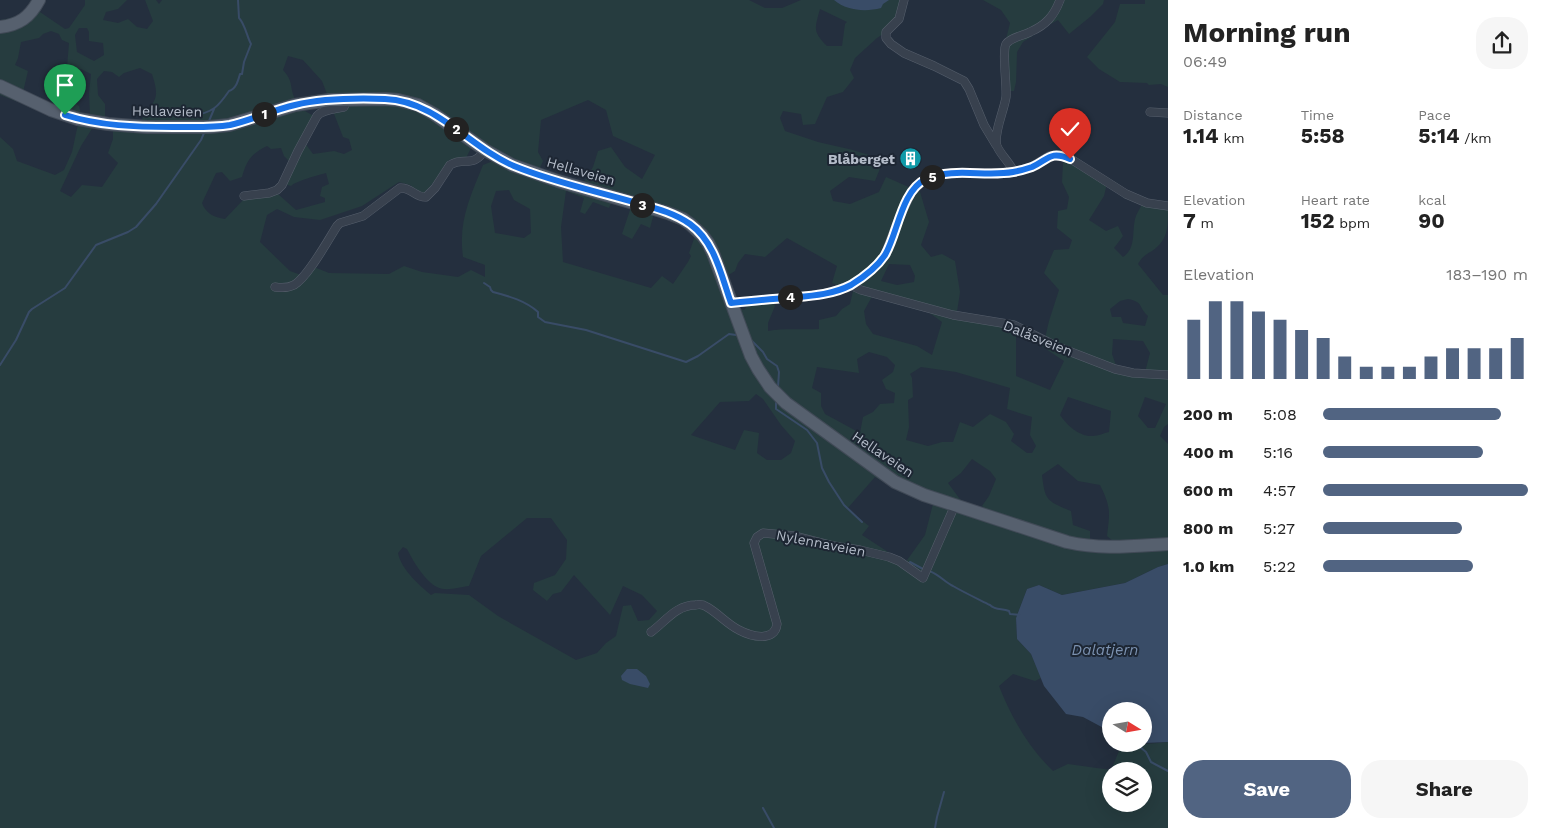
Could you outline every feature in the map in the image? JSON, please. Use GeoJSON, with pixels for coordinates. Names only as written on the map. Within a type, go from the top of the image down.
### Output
{"type":"FeatureCollection","features":[{"type":"Feature","properties":{"kind":"main road"},"geometry":{"type":"LineString","coordinates":[[0,27],[12,25],[26,18],[34,10],[39,0]]}},
{"type":"Feature","properties":{"kind":"main road","name":"Hellaveien"},"geometry":{"type":"LineString","coordinates":[[0,86],[51,110],[78,119],[97,123],[147,127],[219,126],[238,123],[295,105],[346,99],[386,99],[418,105],[445,120],[485,150],[524,170],[684,219],[702,235],[711,248],[751,356],[770,388],[778,396],[895,482],[914,492],[1060,540],[1081,545],[1103,548],[1168,544]]}},
{"type":"Feature","properties":{"kind":"street"},"geometry":{"type":"LineString","coordinates":[[904,0],[899,19],[886,32],[886,38],[904,53],[964,81],[984,125],[1014,172]]}},
{"type":"Feature","properties":{"kind":"street"},"geometry":{"type":"LineString","coordinates":[[996,145],[1006,98],[1004,59],[1006,45],[1011,40],[1030,32],[1052,17],[1060,0]]}},
{"type":"Feature","properties":{"kind":"street"},"geometry":{"type":"LineString","coordinates":[[244,196],[277,190],[282,185],[316,116],[326,111],[344,107],[346,99]]}},
{"type":"Feature","properties":{"kind":"street"},"geometry":{"type":"LineString","coordinates":[[1150,112],[1168,113]]}},
{"type":"Feature","properties":{"kind":"street"},"geometry":{"type":"LineString","coordinates":[[275,287],[284,288],[296,284],[319,255],[340,223],[363,216],[400,188],[409,189],[420,197],[426,197],[435,188],[450,165],[474,161],[485,150]]}},
{"type":"Feature","properties":{"kind":"street"},"geometry":{"type":"LineString","coordinates":[[731,303],[817,295],[850,285],[868,274],[884,256],[896,223],[912,191],[924,180],[944,174],[1014,172],[1031,167],[1048,156],[1060,155],[1074,161],[1126,194],[1148,203],[1168,206]]}},
{"type":"Feature","properties":{"kind":"street","name":"Dalåsveien"},"geometry":{"type":"LineString","coordinates":[[850,285],[861,290],[940,312],[1014,325],[1058,347],[1115,369],[1133,373],[1168,375]]}},
{"type":"Feature","properties":{"kind":"street","name":"Nylennaveien"},"geometry":{"type":"LineString","coordinates":[[651,632],[678,610],[685,606],[698,604],[708,607],[742,631],[764,637],[771,634],[777,627],[777,624],[754,543],[763,533],[779,533],[834,546],[876,553],[899,561],[923,578],[955,505]]}},
{"type":"Feature","properties":{"kind":"green space"},"geometry":{"type":"Polygon","coordinates":[[[32,0],[45,0],[40,12],[65,29],[69,28],[85,5],[85,0],[127,0],[118,9],[106,12],[103,20],[118,23],[128,19],[137,27],[147,29],[153,21],[145,0],[156,0],[159,4],[162,0],[749,0],[765,8],[782,8],[801,0],[903,0],[902,11],[883,34],[855,58],[850,70],[854,78],[843,92],[827,97],[815,124],[803,125],[801,114],[783,111],[780,118],[785,131],[878,158],[881,166],[875,181],[849,177],[830,191],[833,201],[850,204],[879,192],[886,177],[920,192],[929,222],[921,245],[931,257],[942,254],[955,261],[960,292],[956,319],[1008,327],[1016,331],[1016,376],[1050,390],[1064,361],[1043,347],[1059,290],[1044,273],[1054,250],[1069,249],[1072,240],[1057,228],[1058,211],[1067,209],[1069,197],[1062,182],[1063,163],[1068,157],[1108,179],[1104,196],[1089,220],[1106,231],[1118,226],[1123,236],[1114,248],[1123,257],[1132,245],[1135,219],[1142,204],[1168,209],[1167,228],[1164,238],[1138,264],[1163,295],[1168,295],[1168,424],[1164,427],[1160,436],[1168,444],[1168,564],[1125,583],[1062,595],[1039,585],[1027,589],[1016,618],[1017,639],[1031,654],[1041,678],[1035,681],[1013,674],[999,686],[1021,732],[1053,771],[1068,764],[1102,769],[1102,812],[1152,812],[1152,762],[1114,762],[1119,752],[1152,752],[1152,744],[1168,742],[1168,828],[0,828],[0,137],[13,149],[17,161],[55,175],[64,170],[72,152],[78,124],[0,95],[0,20],[11,18],[26,9],[32,0]],[[820,9],[816,25],[819,37],[827,46],[842,46],[845,24],[847,22],[820,9]],[[79,28],[75,35],[77,52],[94,61],[104,55],[103,43],[89,41],[87,28],[79,28]],[[51,31],[39,38],[21,42],[15,65],[28,71],[23,92],[56,106],[58,74],[67,67],[69,43],[62,40],[59,34],[51,31]],[[288,56],[283,70],[295,99],[327,94],[322,81],[303,60],[288,56]],[[140,68],[124,73],[119,77],[112,72],[104,71],[97,79],[98,95],[105,104],[105,118],[141,121],[156,95],[152,74],[140,68]],[[81,69],[68,78],[69,98],[79,106],[81,114],[90,116],[89,93],[91,74],[81,69]],[[588,100],[541,120],[538,152],[543,161],[539,170],[584,182],[593,167],[598,151],[611,147],[625,167],[642,179],[655,155],[613,136],[606,110],[588,100]],[[331,106],[303,110],[314,116],[305,143],[313,154],[334,151],[344,154],[352,150],[349,139],[343,137],[331,106]],[[93,127],[81,146],[60,191],[71,197],[82,185],[102,187],[118,163],[108,153],[113,139],[113,130],[93,127]],[[267,146],[250,158],[242,177],[230,181],[222,172],[216,173],[202,203],[208,212],[225,219],[243,200],[278,194],[296,210],[325,202],[325,198],[320,196],[322,187],[329,184],[326,173],[302,180],[291,186],[284,184],[293,165],[284,156],[281,148],[271,149],[267,146]],[[471,148],[466,158],[449,160],[423,194],[410,185],[399,182],[362,206],[320,220],[294,217],[277,209],[267,215],[260,242],[290,271],[304,276],[314,267],[329,273],[389,274],[404,266],[422,272],[458,277],[471,270],[485,277],[485,265],[463,257],[462,232],[466,210],[483,165],[493,161],[471,148]],[[509,190],[496,191],[491,206],[495,233],[524,238],[531,233],[530,209],[514,200],[509,190]],[[566,191],[561,227],[563,262],[651,288],[662,276],[673,284],[691,256],[689,253],[695,236],[680,224],[654,213],[650,228],[641,224],[632,239],[622,234],[631,207],[612,201],[609,208],[593,202],[585,214],[580,212],[584,198],[566,191]],[[787,238],[765,257],[745,254],[735,271],[727,276],[739,308],[744,310],[748,305],[773,301],[775,306],[768,323],[768,331],[819,329],[819,320],[836,316],[850,304],[853,291],[832,283],[837,266],[787,238]],[[889,264],[881,281],[897,285],[914,282],[915,276],[910,265],[889,264]],[[875,291],[864,311],[866,324],[873,334],[917,346],[932,355],[942,322],[927,311],[875,291]],[[1128,299],[1120,301],[1110,309],[1112,317],[1121,317],[1123,323],[1145,326],[1148,316],[1139,303],[1128,299]],[[1113,339],[1112,354],[1119,374],[1144,376],[1150,353],[1143,341],[1113,339]],[[869,352],[857,359],[859,373],[817,367],[812,388],[821,393],[821,406],[825,414],[860,433],[863,417],[873,412],[880,404],[894,403],[895,393],[886,389],[882,380],[893,372],[895,365],[887,357],[869,352]],[[921,367],[910,374],[913,397],[908,400],[909,427],[906,440],[928,446],[942,442],[953,442],[960,422],[973,427],[990,414],[1006,422],[1014,434],[1011,441],[1027,453],[1032,453],[1036,446],[1030,435],[1032,417],[1007,409],[1010,388],[956,372],[921,367]],[[756,394],[749,401],[720,402],[691,435],[735,450],[744,430],[759,433],[757,453],[767,460],[781,460],[791,453],[795,441],[763,399],[756,394]],[[1068,397],[1060,415],[1066,423],[1083,435],[1097,436],[1109,432],[1111,411],[1068,397]],[[1145,397],[1138,416],[1148,428],[1155,428],[1166,404],[1145,397]],[[972,459],[961,473],[948,483],[962,502],[987,511],[982,506],[989,496],[996,479],[990,471],[972,459]],[[1058,464],[1042,475],[1044,490],[1052,502],[1071,511],[1073,525],[1090,531],[1090,542],[1115,543],[1107,536],[1109,510],[1100,485],[1078,481],[1058,464]],[[875,477],[847,509],[869,526],[862,535],[905,563],[925,535],[933,504],[900,492],[875,477]],[[527,518],[481,556],[469,586],[449,589],[437,587],[424,576],[407,549],[403,547],[398,553],[407,571],[431,595],[435,593],[469,595],[498,616],[576,660],[597,653],[616,636],[623,606],[631,605],[638,621],[649,620],[657,611],[642,595],[623,586],[610,615],[574,575],[561,592],[553,594],[547,601],[533,590],[534,583],[555,575],[566,559],[567,540],[551,518],[527,518]]]}},
{"type":"Feature","properties":{"kind":"green space"},"geometry":{"type":"Polygon","coordinates":[[[983,0],[1104,0],[1103,4],[1090,17],[1069,34],[1058,20],[1023,42],[1017,52],[1014,91],[1008,91],[1006,39],[1010,23],[1001,10],[983,0]]]}},
{"type":"Feature","properties":{"kind":"green space"},"geometry":{"type":"Polygon","coordinates":[[[1145,0],[1168,0],[1168,87],[1161,84],[1149,85],[1147,83],[1120,82],[1099,69],[1087,57],[1115,22],[1120,4],[1145,4],[1145,0]]]}},
{"type":"Feature","properties":{"kind":"water"},"geometry":{"type":"Polygon","coordinates":[[[834,0],[889,0],[881,8],[863,10],[839,4],[834,0]]]}},
{"type":"Feature","properties":{"kind":"water","name":"Dalatjern"},"geometry":{"type":"Polygon","coordinates":[[[1168,564],[1168,742],[1152,743],[1152,702],[1102,702],[1102,727],[1083,717],[1066,714],[1044,686],[1031,654],[1017,639],[1016,618],[1027,589],[1039,585],[1062,595],[1125,583],[1168,564]]]}},
{"type":"Feature","properties":{"kind":"water"},"geometry":{"type":"Polygon","coordinates":[[[627,669],[637,669],[646,676],[650,684],[648,688],[622,680],[621,676],[627,669]]]}},
{"type":"Feature","properties":{"kind":"waterway"},"geometry":{"type":"LineString","coordinates":[[193,116],[206,113],[218,105],[229,91],[235,87],[240,74],[242,74],[244,62],[251,44],[239,18],[238,0]]}},
{"type":"Feature","properties":{"kind":"waterway"},"geometry":{"type":"LineString","coordinates":[[209,121],[214,109]]}},
{"type":"Feature","properties":{"kind":"waterway"},"geometry":{"type":"LineString","coordinates":[[0,365],[16,340],[29,312],[65,288],[96,245],[136,227],[156,204],[204,133]]}},
{"type":"Feature","properties":{"kind":"waterway"},"geometry":{"type":"LineString","coordinates":[[484,283],[493,292],[511,297],[528,305],[538,312],[538,317],[545,322],[586,330],[686,362],[698,356],[729,334],[736,335]]}},
{"type":"Feature","properties":{"kind":"waterway"},"geometry":{"type":"LineString","coordinates":[[752,341],[767,359],[777,366],[779,372],[778,387]]}},
{"type":"Feature","properties":{"kind":"waterway"},"geometry":{"type":"LineString","coordinates":[[776,403],[776,409],[807,430],[817,443],[822,468],[829,482],[844,505],[862,522]]}},
{"type":"Feature","properties":{"kind":"waterway"},"geometry":{"type":"LineString","coordinates":[[910,562],[923,569]]}},
{"type":"Feature","properties":{"kind":"waterway"},"geometry":{"type":"LineString","coordinates":[[929,571],[995,608],[1009,611],[1010,614],[1020,615]]}},
{"type":"Feature","properties":{"kind":"waterway"},"geometry":{"type":"LineString","coordinates":[[1146,752],[1151,762],[1168,771]]}},
{"type":"Feature","properties":{"kind":"waterway"},"geometry":{"type":"LineString","coordinates":[[935,828],[944,792]]}},
{"type":"Feature","properties":{"kind":"waterway"},"geometry":{"type":"LineString","coordinates":[[763,808],[774,828]]}},
{"type":"Feature","properties":{"kind":"place","name":"Blåberget"},"geometry":{"type":"Point","coordinates":[911,159]}},
{"type":"Feature","properties":{"kind":"route"},"geometry":{"type":"LineString","coordinates":[[65,115],[88,121],[126,126],[209,127],[238,123],[295,105],[329,100],[386,99],[409,102],[445,120],[485,150],[512,165],[684,219],[696,228],[713,252],[731,303],[832,292],[844,288],[868,274],[886,254],[896,223],[912,191],[924,180],[944,174],[1014,172],[1031,167],[1048,156],[1053,155],[1060,155],[1070,159]]}}]}
